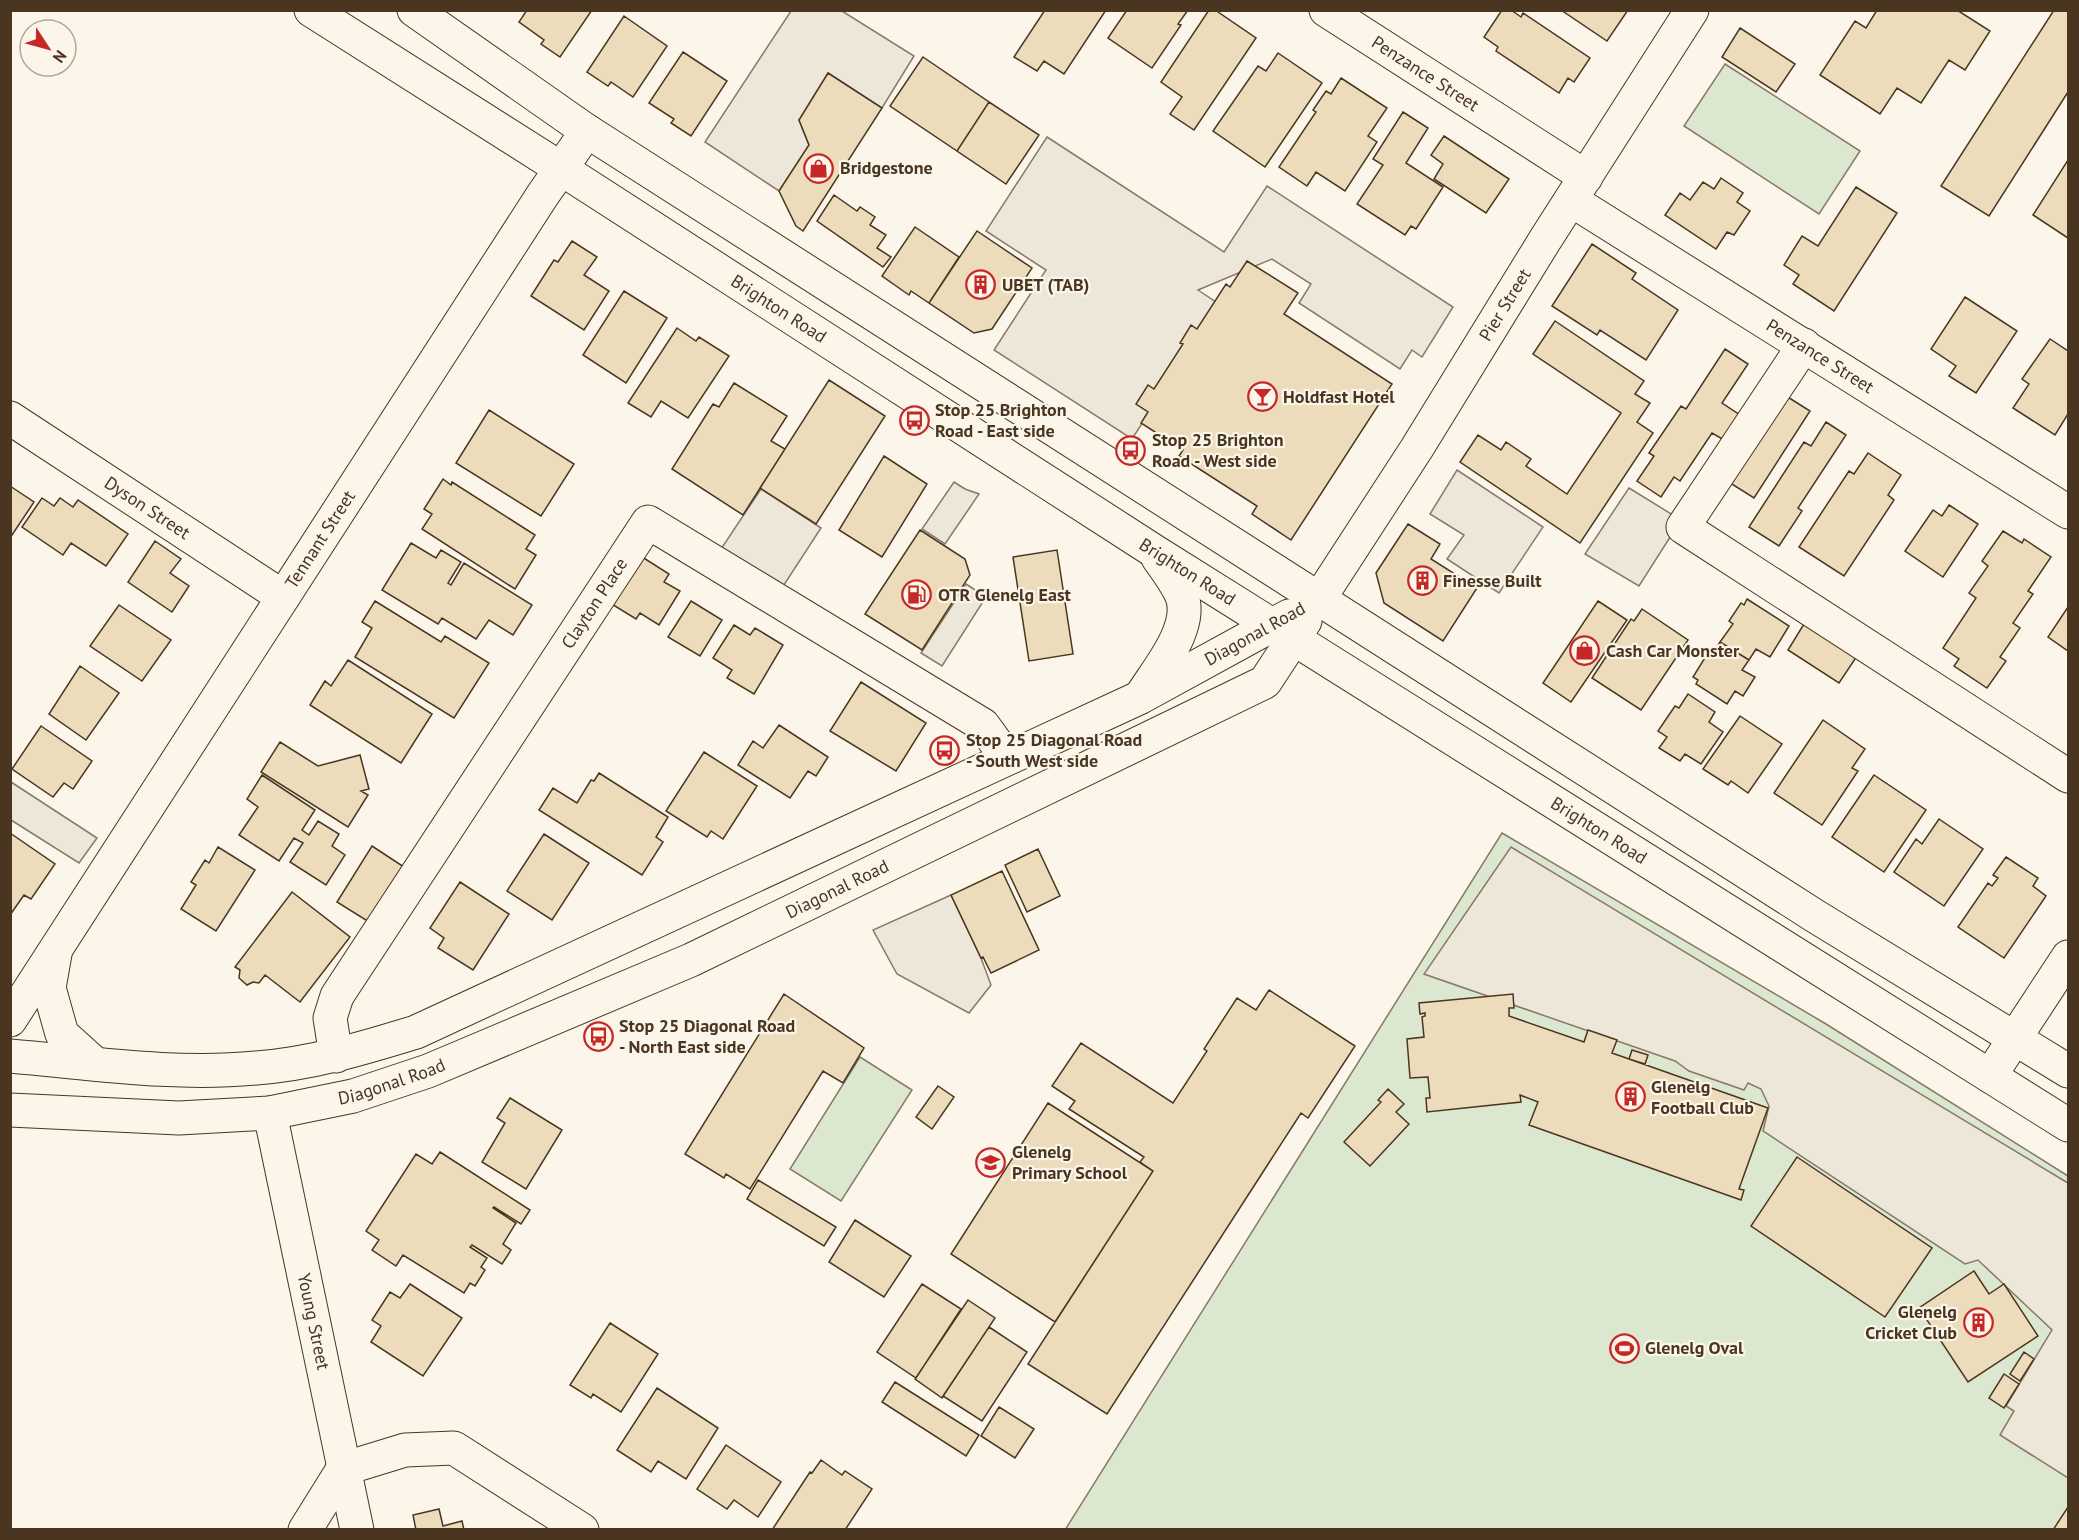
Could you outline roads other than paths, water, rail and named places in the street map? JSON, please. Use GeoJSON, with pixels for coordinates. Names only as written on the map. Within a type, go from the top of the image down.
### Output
{"type":"FeatureCollection","features":[{"type":"Feature","properties":{"kind":"main road","name":"Brighton Road"},"geometry":{"type":"LineString","coordinates":[[311,10],[1154,551],[2068,1125]]}},
{"type":"Feature","properties":{"kind":"main road"},"geometry":{"type":"LineString","coordinates":[[414,10],[586,131],[1815,916],[2068,1071]]}},
{"type":"Feature","properties":{"kind":"main road","name":"Penzance Street"},"geometry":{"type":"LineString","coordinates":[[1326,10],[1803,345],[2068,512]]}},
{"type":"Feature","properties":{"kind":"main road","name":"Pier Street"},"geometry":{"type":"LineString","coordinates":[[1319,599],[1417,448],[1692,10]]}},
{"type":"Feature","properties":{"kind":"main road","name":"Tennant Street"},"geometry":{"type":"LineString","coordinates":[[10,1020],[586,131]]}},
{"type":"Feature","properties":{"kind":"main road"},"geometry":{"type":"LineString","coordinates":[[1803,345],[1683,527],[2068,776]]}},
{"type":"Feature","properties":{"kind":"main road","name":"Dyson Street"},"geometry":{"type":"LineString","coordinates":[[10,418],[283,597]]}},
{"type":"Feature","properties":{"kind":"main road","name":"Clayton Place"},"geometry":{"type":"LineString","coordinates":[[336,1056],[330,1018],[337,996],[648,522],[983,725],[1007,758]]}},
{"type":"Feature","properties":{"kind":"main road"},"geometry":{"type":"LineString","coordinates":[[1141,697],[1177,639],[1184,609],[1182,595],[1154,551]]}},
{"type":"Feature","properties":{"kind":"main road","name":"Diagonal Road"},"geometry":{"type":"LineString","coordinates":[[10,1056],[174,1070],[256,1068],[336,1056],[416,1032],[661,921],[1007,758],[1283,632],[1319,599]]}},
{"type":"Feature","properties":{"kind":"main road","name":"Diagonal Road"},"geometry":{"type":"LineString","coordinates":[[10,1110],[179,1118],[270,1113],[354,1096],[428,1071],[691,960],[1265,682],[1283,632]]}},
{"type":"Feature","properties":{"kind":"main road"},"geometry":{"type":"LineString","coordinates":[[1800,956],[1816,956],[1827,936],[1815,916]]}},
{"type":"Feature","properties":{"kind":"main road","name":"Tennant Street"},"geometry":{"type":"LineString","coordinates":[[56,950],[49,988],[62,1034],[94,1063]]}},
{"type":"Feature","properties":{"kind":"main road"},"geometry":{"type":"LineString","coordinates":[[1990,1076],[2068,957]]}},
{"type":"Feature","properties":{"kind":"main road"},"geometry":{"type":"LineString","coordinates":[[1877,1005],[1865,995],[1866,983],[1871,974],[1883,968],[1898,967]]}},
{"type":"Feature","properties":{"kind":"main road","name":"Young Street"},"geometry":{"type":"LineString","coordinates":[[270,1113],[357,1530]]}},
{"type":"Feature","properties":{"kind":"main road"},"geometry":{"type":"LineString","coordinates":[[305,1530],[343,1468],[405,1449],[454,1448],[582,1530]]}},
{"type":"Feature","properties":{"kind":"place","name":"Bridgestone"},"geometry":{"type":"Point","coordinates":[819,168]}},
{"type":"Feature","properties":{"kind":"place","name":"UBET (TAB)"},"geometry":{"type":"Point","coordinates":[981,285]}},
{"type":"Feature","properties":{"kind":"place","name":"Holdfast Hotel"},"geometry":{"type":"Point","coordinates":[1262,397]}},
{"type":"Feature","properties":{"kind":"place","name":"Stop 25 Brighton Road - East side"},"geometry":{"type":"Point","coordinates":[914,420]}},
{"type":"Feature","properties":{"kind":"place","name":"Stop 25 Brighton Road - West side"},"geometry":{"type":"Point","coordinates":[1131,450]}},
{"type":"Feature","properties":{"kind":"place","name":"Finesse Built"},"geometry":{"type":"Point","coordinates":[1422,581]}},
{"type":"Feature","properties":{"kind":"place","name":"OTR Glenelg East"},"geometry":{"type":"Point","coordinates":[917,595]}},
{"type":"Feature","properties":{"kind":"place","name":"Cash Car Monster"},"geometry":{"type":"Point","coordinates":[1585,651]}},
{"type":"Feature","properties":{"kind":"place","name":"Stop 25 Diagonal Road - South West side"},"geometry":{"type":"Point","coordinates":[945,750]}},
{"type":"Feature","properties":{"kind":"place","name":"Stop 25 Diagonal Road - North East side"},"geometry":{"type":"Point","coordinates":[598,1036]}},
{"type":"Feature","properties":{"kind":"place","name":"Glenelg Football Club"},"geometry":{"type":"Point","coordinates":[1630,1097]}},
{"type":"Feature","properties":{"kind":"place","name":"Glenelg Primary School"},"geometry":{"type":"Point","coordinates":[991,1162]}},
{"type":"Feature","properties":{"kind":"place","name":"Glenelg Cricket Club"},"geometry":{"type":"Point","coordinates":[1978,1322]}},
{"type":"Feature","properties":{"kind":"place","name":"Glenelg Oval"},"geometry":{"type":"Point","coordinates":[1624,1348]}}]}
